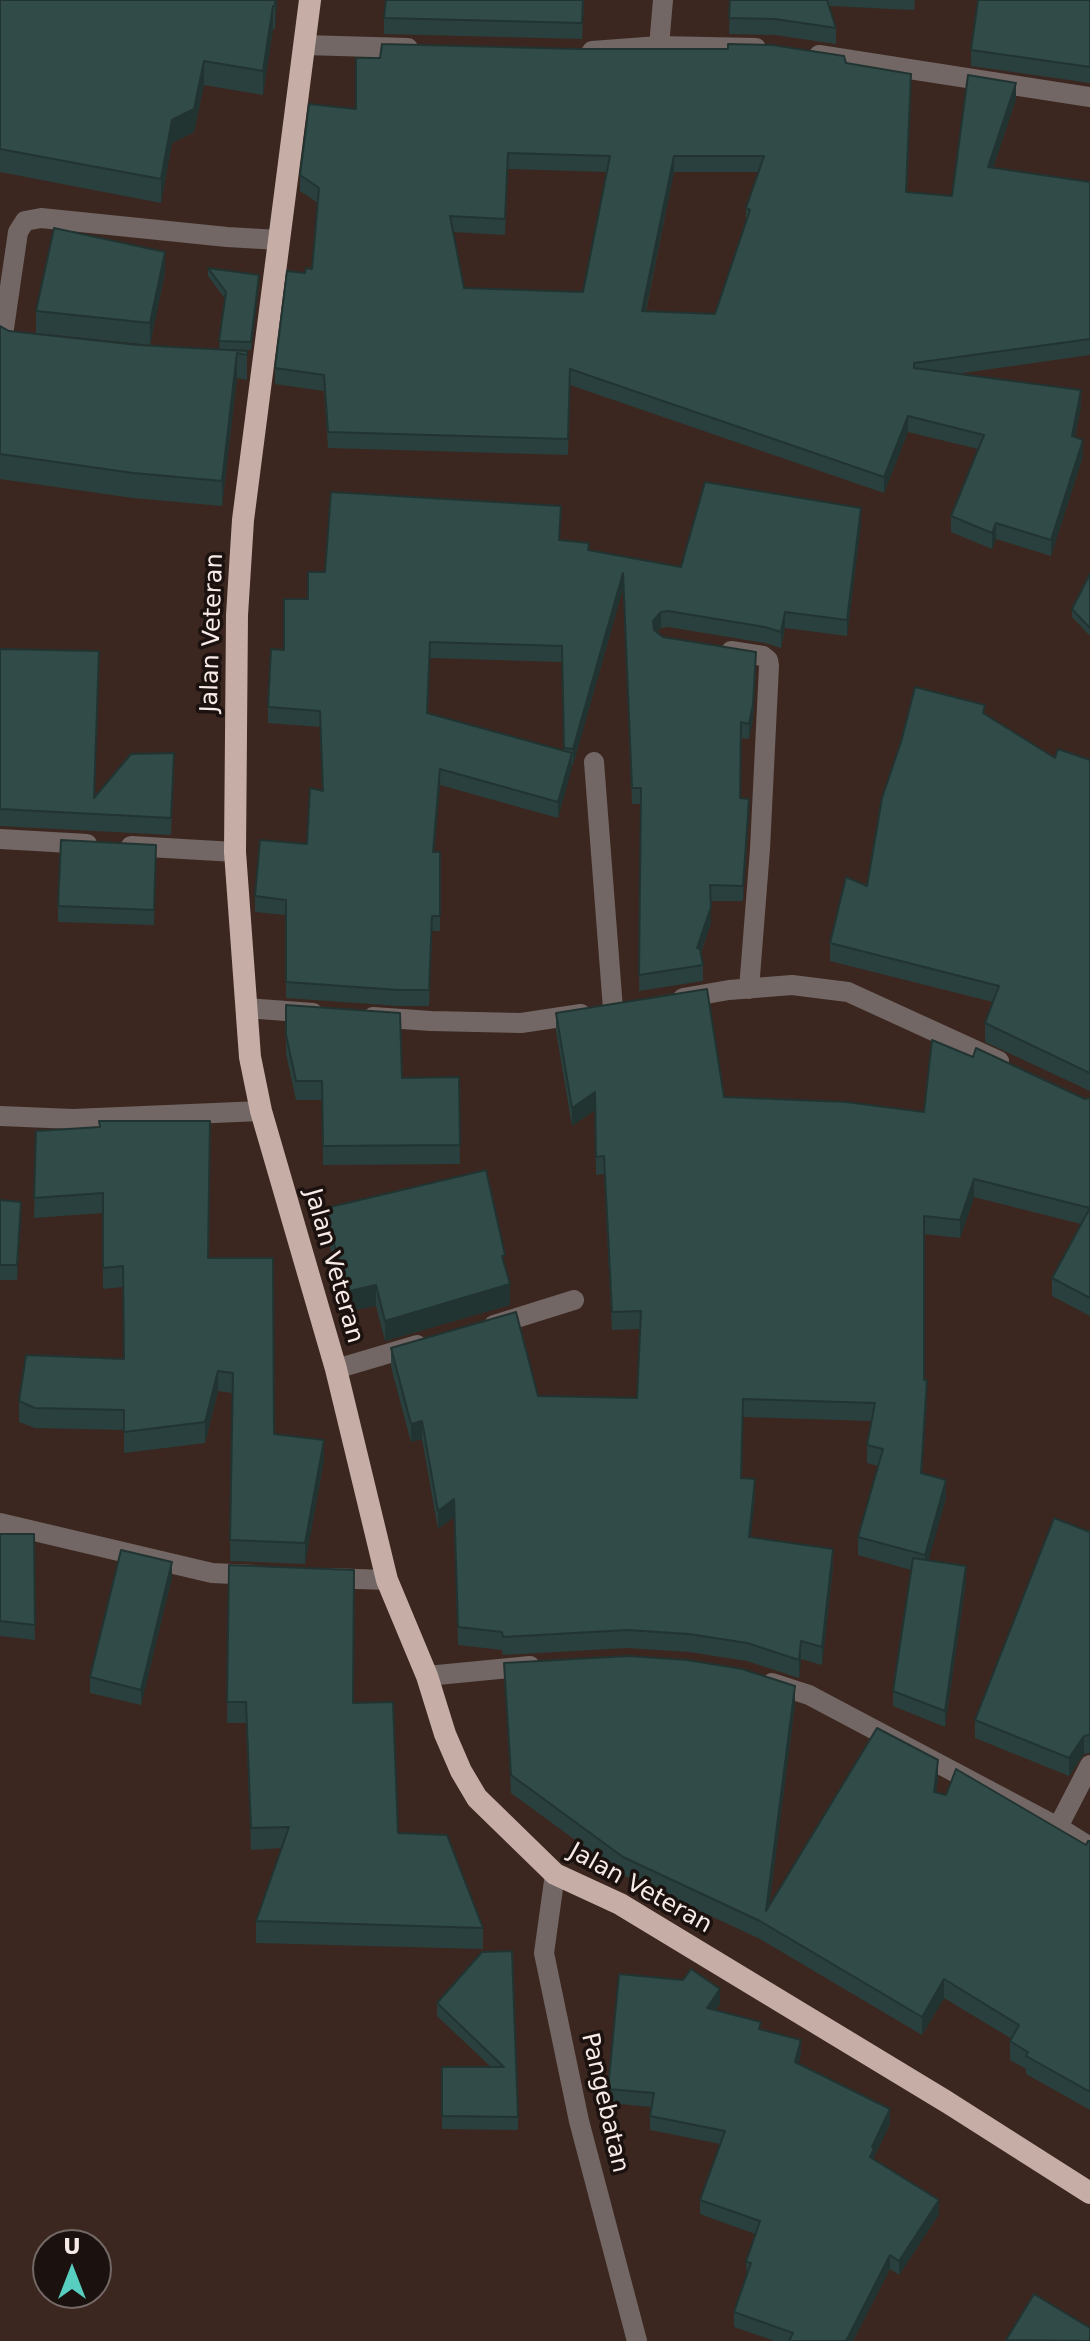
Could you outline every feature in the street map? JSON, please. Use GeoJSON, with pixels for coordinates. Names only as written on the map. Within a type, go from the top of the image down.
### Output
{"type":"FeatureCollection","features":[{"type":"Feature","properties":{"kind":"highway","name":"Jalan Veteran"},"geometry":{"type":"LineString","coordinates":[[310,0],[279,240],[256,364],[237,615],[235,852],[250,1057],[261,1111],[336,1369],[387,1580],[427,1676],[445,1734],[461,1771],[477,1798],[555,1874],[620,1904],[947,2102],[1090,2193]]}},
{"type":"Feature","properties":{"kind":"street"},"geometry":{"type":"LineString","coordinates":[[659,46],[663,0]]}},
{"type":"Feature","properties":{"kind":"street"},"geometry":{"type":"LineString","coordinates":[[304,45],[427,48]]}},
{"type":"Feature","properties":{"kind":"street"},"geometry":{"type":"LineString","coordinates":[[580,52],[659,46],[773,48]]}},
{"type":"Feature","properties":{"kind":"street"},"geometry":{"type":"LineString","coordinates":[[803,53],[1090,97]]}},
{"type":"Feature","properties":{"kind":"street"},"geometry":{"type":"LineString","coordinates":[[39,346],[10,343],[3,335],[18,232],[25,221],[41,218],[279,240]]}},
{"type":"Feature","properties":{"kind":"street"},"geometry":{"type":"LineString","coordinates":[[708,647],[763,656],[769,666],[749,989]]}},
{"type":"Feature","properties":{"kind":"street"},"geometry":{"type":"LineString","coordinates":[[246,1008],[431,1021],[521,1023],[621,1008],[594,762]]}},
{"type":"Feature","properties":{"kind":"street"},"geometry":{"type":"LineString","coordinates":[[0,839],[235,852]]}},
{"type":"Feature","properties":{"kind":"street"},"geometry":{"type":"LineString","coordinates":[[657,1002],[792,985],[848,992],[1015,1068]]}},
{"type":"Feature","properties":{"kind":"street"},"geometry":{"type":"LineString","coordinates":[[0,1116],[73,1119],[261,1111]]}},
{"type":"Feature","properties":{"kind":"street"},"geometry":{"type":"LineString","coordinates":[[473,1330],[574,1300]]}},
{"type":"Feature","properties":{"kind":"street"},"geometry":{"type":"LineString","coordinates":[[336,1369],[430,1341]]}},
{"type":"Feature","properties":{"kind":"street"},"geometry":{"type":"LineString","coordinates":[[0,1523],[212,1573],[276,1576]]}},
{"type":"Feature","properties":{"kind":"street"},"geometry":{"type":"LineString","coordinates":[[307,1577],[387,1580]]}},
{"type":"Feature","properties":{"kind":"street"},"geometry":{"type":"LineString","coordinates":[[427,1676],[555,1664]]}},
{"type":"Feature","properties":{"kind":"street"},"geometry":{"type":"LineString","coordinates":[[758,1678],[809,1695],[1090,1847]]}},
{"type":"Feature","properties":{"kind":"street"},"geometry":{"type":"LineString","coordinates":[[1058,1827],[1090,1765]]}},
{"type":"Feature","properties":{"kind":"street","name":"Pangebatan"},"geometry":{"type":"LineString","coordinates":[[555,1874],[544,1953],[579,2121],[637,2341]]}},
{"type":"Feature","properties":{"kind":"building"},"geometry":{"type":"Polygon","coordinates":[[[0,0],[275,0],[275,6],[263,71],[204,61],[194,109],[172,120],[161,179],[0,149],[0,0]]]}},
{"type":"Feature","properties":{"kind":"building"},"geometry":{"type":"Polygon","coordinates":[[[386,0],[583,0],[582,23],[384,18],[386,0]]]}},
{"type":"Feature","properties":{"kind":"building"},"geometry":{"type":"Polygon","coordinates":[[[730,0],[827,0],[836,28],[775,19],[729,18],[730,0]]]}},
{"type":"Feature","properties":{"kind":"building"},"geometry":{"type":"Polygon","coordinates":[[[978,0],[1090,0],[1090,67],[971,50],[978,0]]]}},
{"type":"Feature","properties":{"kind":"building"},"geometry":{"type":"Polygon","coordinates":[[[382,44],[580,49],[728,49],[728,44],[772,45],[844,56],[846,63],[911,74],[906,192],[952,196],[968,75],[1016,83],[988,167],[1090,182],[1090,339],[914,363],[914,368],[1081,390],[1072,436],[1083,440],[1051,540],[996,523],[992,533],[951,516],[984,435],[908,416],[884,477],[570,369],[568,439],[328,432],[324,375],[275,368],[287,271],[305,273],[306,268],[312,269],[319,188],[300,175],[309,104],[356,109],[356,58],[380,58],[382,44]],[[508,153],[505,219],[450,216],[464,288],[583,292],[610,156],[508,153]],[[674,156],[642,311],[715,314],[750,210],[746,208],[764,156],[674,156]]]}},
{"type":"Feature","properties":{"kind":"building"},"geometry":{"type":"Polygon","coordinates":[[[54,228],[165,252],[150,323],[36,311],[54,228]]]}},
{"type":"Feature","properties":{"kind":"building"},"geometry":{"type":"Polygon","coordinates":[[[208,268],[259,275],[251,342],[219,341],[226,292],[208,268]]]}},
{"type":"Feature","properties":{"kind":"building"},"geometry":{"type":"Polygon","coordinates":[[[0,326],[9,331],[138,345],[247,351],[247,355],[237,353],[222,481],[133,473],[0,454],[0,326]]]}},
{"type":"Feature","properties":{"kind":"building"},"geometry":{"type":"Polygon","coordinates":[[[705,482],[861,508],[847,620],[785,612],[781,632],[668,611],[661,612],[653,621],[654,630],[663,637],[756,652],[749,724],[741,722],[740,798],[749,799],[743,886],[710,885],[711,907],[697,948],[700,949],[703,965],[639,975],[641,788],[632,788],[623,573],[573,749],[564,748],[562,646],[430,642],[427,713],[572,753],[558,802],[440,769],[433,852],[440,852],[440,916],[432,916],[429,990],[286,982],[286,900],[255,896],[260,840],[307,844],[310,788],[323,791],[320,711],[268,707],[271,649],[284,650],[284,599],[308,599],[308,572],[325,572],[331,492],[561,506],[559,540],[589,543],[588,550],[681,567],[705,482]]]}},
{"type":"Feature","properties":{"kind":"building"},"geometry":{"type":"Polygon","coordinates":[[[1090,574],[1090,628],[1072,609],[1090,574]]]}},
{"type":"Feature","properties":{"kind":"building"},"geometry":{"type":"Polygon","coordinates":[[[0,649],[99,651],[94,798],[131,754],[174,753],[171,818],[0,809],[0,649]]]}},
{"type":"Feature","properties":{"kind":"building"},"geometry":{"type":"Polygon","coordinates":[[[915,687],[985,705],[983,713],[1055,758],[1058,749],[1090,760],[1090,1073],[985,1023],[999,986],[830,943],[846,877],[867,886],[882,798],[915,687]]]}},
{"type":"Feature","properties":{"kind":"building"},"geometry":{"type":"Polygon","coordinates":[[[61,840],[156,845],[154,910],[58,906],[61,840]]]}},
{"type":"Feature","properties":{"kind":"building"},"geometry":{"type":"Polygon","coordinates":[[[707,989],[724,1097],[846,1102],[924,1112],[932,1040],[973,1057],[976,1048],[1085,1099],[1090,1098],[1090,1208],[974,1179],[960,1220],[924,1216],[924,1380],[927,1380],[921,1473],[946,1480],[925,1555],[858,1537],[883,1449],[867,1445],[875,1403],[743,1399],[741,1478],[755,1479],[749,1537],[833,1549],[822,1647],[801,1641],[799,1660],[747,1643],[689,1634],[627,1630],[503,1637],[502,1632],[458,1627],[454,1499],[438,1511],[422,1421],[411,1424],[391,1348],[516,1312],[538,1396],[637,1398],[641,1311],[612,1312],[604,1156],[596,1157],[595,1092],[572,1108],[556,1013],[707,989]]]}},
{"type":"Feature","properties":{"kind":"building"},"geometry":{"type":"Polygon","coordinates":[[[286,1005],[400,1013],[402,1078],[459,1077],[460,1145],[323,1146],[322,1081],[296,1081],[286,1035],[286,1005]]]}},
{"type":"Feature","properties":{"kind":"building"},"geometry":{"type":"Polygon","coordinates":[[[99,1121],[210,1121],[208,1258],[273,1258],[274,1434],[324,1440],[305,1543],[230,1540],[233,1373],[218,1371],[205,1422],[124,1432],[124,1410],[35,1408],[19,1401],[26,1355],[124,1359],[123,1266],[103,1268],[103,1193],[34,1198],[36,1131],[100,1127],[99,1121]]]}},
{"type":"Feature","properties":{"kind":"building"},"geometry":{"type":"Polygon","coordinates":[[[486,1170],[510,1284],[385,1321],[376,1285],[345,1292],[326,1208],[486,1170]]]}},
{"type":"Feature","properties":{"kind":"building"},"geometry":{"type":"Polygon","coordinates":[[[0,1200],[21,1202],[17,1265],[0,1265],[0,1200]]]}},
{"type":"Feature","properties":{"kind":"building"},"geometry":{"type":"Polygon","coordinates":[[[1090,1208],[1090,1298],[1052,1278],[1090,1208]]]}},
{"type":"Feature","properties":{"kind":"building"},"geometry":{"type":"Polygon","coordinates":[[[1054,1518],[1090,1532],[1090,1735],[1084,1736],[1069,1758],[975,1720],[1054,1518]]]}},
{"type":"Feature","properties":{"kind":"building"},"geometry":{"type":"Polygon","coordinates":[[[0,1534],[34,1534],[35,1625],[0,1621],[0,1534]]]}},
{"type":"Feature","properties":{"kind":"building"},"geometry":{"type":"Polygon","coordinates":[[[121,1550],[172,1562],[141,1690],[90,1677],[121,1550]]]}},
{"type":"Feature","properties":{"kind":"building"},"geometry":{"type":"Polygon","coordinates":[[[913,1558],[966,1566],[945,1711],[893,1691],[913,1558]]]}},
{"type":"Feature","properties":{"kind":"building"},"geometry":{"type":"Polygon","coordinates":[[[229,1565],[354,1570],[353,1703],[393,1702],[398,1833],[447,1835],[483,1928],[256,1921],[289,1827],[251,1828],[246,1702],[227,1702],[229,1565]]]}},
{"type":"Feature","properties":{"kind":"building"},"geometry":{"type":"Polygon","coordinates":[[[628,1656],[687,1660],[742,1669],[795,1686],[766,1911],[877,1728],[938,1760],[934,1792],[946,1795],[956,1769],[1086,1845],[1090,1841],[1090,2092],[1026,2056],[1028,2052],[1010,2041],[1019,2025],[944,1979],[922,2017],[760,1921],[623,1857],[511,1775],[504,1663],[628,1656]]]}},
{"type":"Feature","properties":{"kind":"building"},"geometry":{"type":"Polygon","coordinates":[[[512,1951],[518,2117],[442,2116],[442,2067],[504,2067],[437,2003],[482,1952],[512,1951]]]}},
{"type":"Feature","properties":{"kind":"building"},"geometry":{"type":"Polygon","coordinates":[[[691,1969],[720,1989],[707,2008],[761,2022],[759,2029],[801,2040],[795,2062],[890,2109],[870,2157],[939,2200],[899,2261],[890,2255],[846,2341],[789,2341],[793,2333],[734,2312],[751,2263],[746,2262],[760,2221],[700,2200],[725,2131],[650,2116],[654,2093],[608,2089],[619,1974],[683,1980],[691,1969]]]}},
{"type":"Feature","properties":{"kind":"building"},"geometry":{"type":"Polygon","coordinates":[[[1034,2294],[1090,2328],[1090,2341],[1006,2340],[1034,2294]]]}}]}
